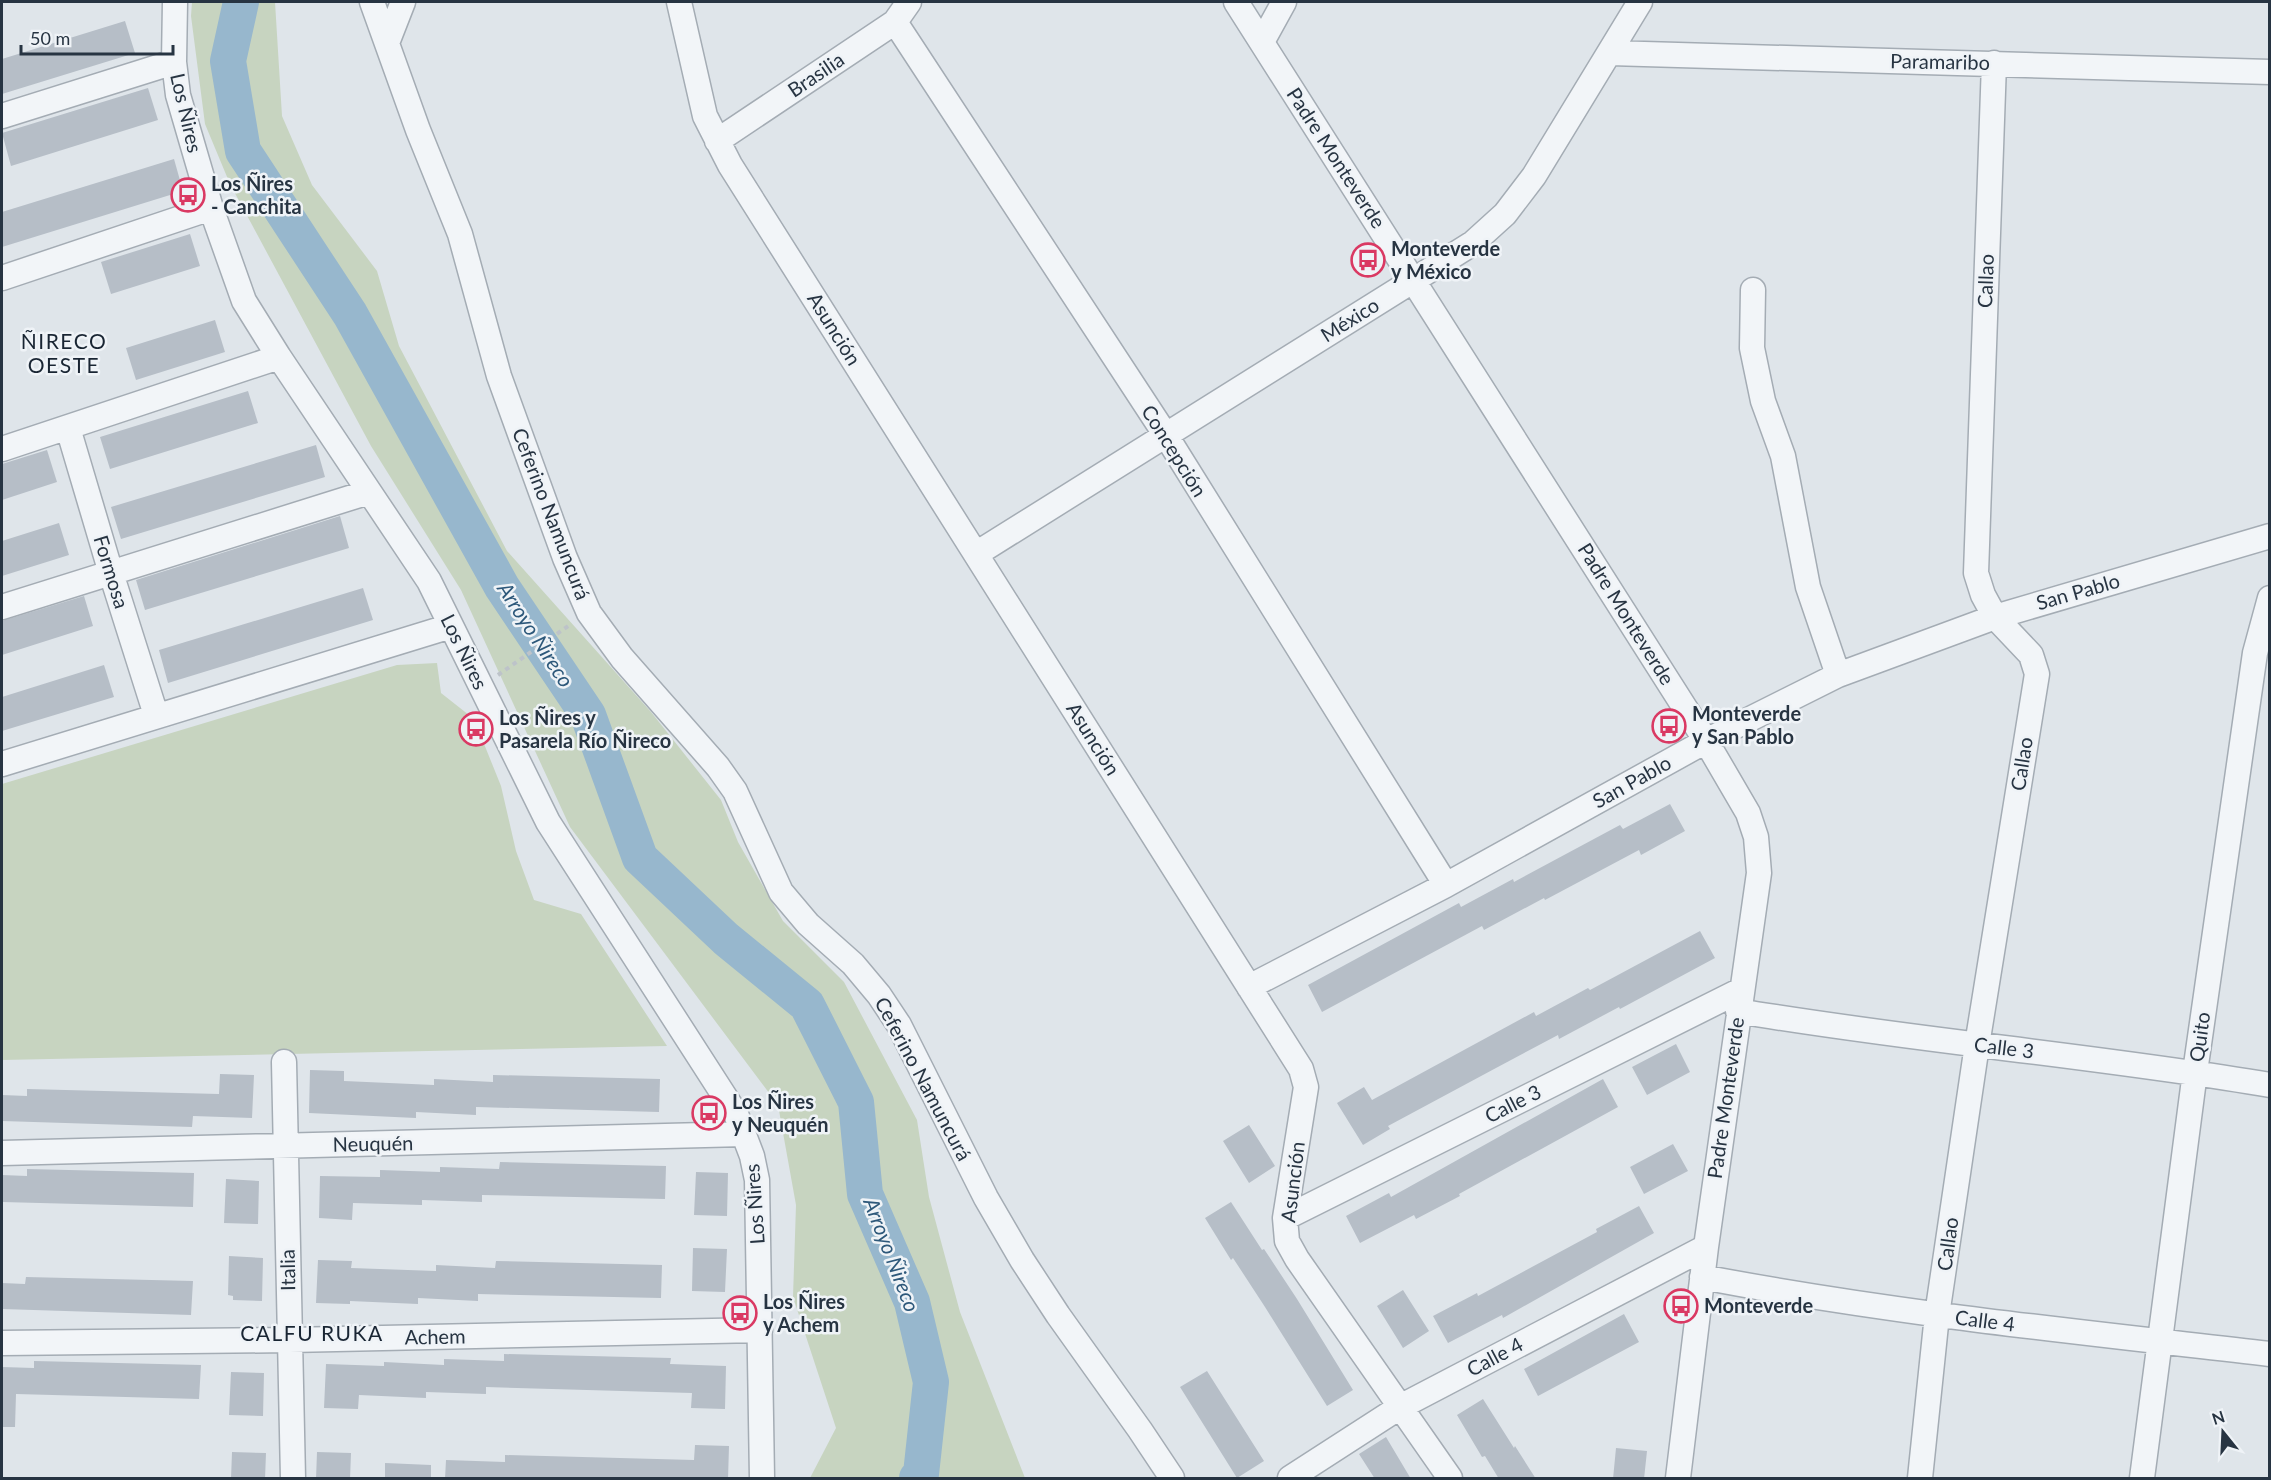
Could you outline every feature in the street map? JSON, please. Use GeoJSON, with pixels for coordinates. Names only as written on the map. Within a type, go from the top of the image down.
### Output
{"type":"FeatureCollection","features":[{"type":"Feature","properties":{"kind":"street","name":"Los Ñires"},"geometry":{"type":"LineString","coordinates":[[175,2],[174,62],[178,95],[211,208],[244,301],[429,581],[548,822],[709,1070],[736,1114],[744,1134],[757,1180],[762,1479]]}},
{"type":"Feature","properties":{"kind":"street","name":"Ceferino Namuncurá"},"geometry":{"type":"LineString","coordinates":[[372,2],[418,130],[460,234],[499,376],[565,558],[589,613],[622,658],[718,767],[735,791],[781,892],[808,924],[853,964],[879,995],[898,1025],[986,1198],[1022,1260],[1172,1479]]}},
{"type":"Feature","properties":{"kind":"street"},"geometry":{"type":"LineString","coordinates":[[387,43],[403,2]]}},
{"type":"Feature","properties":{"kind":"street","name":"Asunción"},"geometry":{"type":"LineString","coordinates":[[679,2],[703,106],[717,141],[1301,1069],[1306,1087],[1285,1218],[1287,1241],[1297,1259],[1450,1479]]}},
{"type":"Feature","properties":{"kind":"street","name":"Brasilia"},"geometry":{"type":"LineString","coordinates":[[717,141],[895,22],[909,2]]}},
{"type":"Feature","properties":{"kind":"street","name":"Padre Monteverde"},"geometry":{"type":"LineString","coordinates":[[1236,2],[1706,741],[1748,813],[1756,837],[1759,873],[1706,1247],[1678,1479]]}},
{"type":"Feature","properties":{"kind":"street"},"geometry":{"type":"LineString","coordinates":[[1262,42],[1284,2]]}},
{"type":"Feature","properties":{"kind":"street","name":"México"},"geometry":{"type":"LineString","coordinates":[[976,554],[1164,434],[1473,243],[1505,214],[1534,176],[1640,2]]}},
{"type":"Feature","properties":{"kind":"street","name":"Concepción"},"geometry":{"type":"LineString","coordinates":[[895,22],[1164,434],[1446,885]]}},
{"type":"Feature","properties":{"kind":"street","name":"Paramaribo"},"geometry":{"type":"LineString","coordinates":[[1610,53],[2270,72]]}},
{"type":"Feature","properties":{"kind":"street"},"geometry":{"type":"LineString","coordinates":[[2,116],[174,62]]}},
{"type":"Feature","properties":{"kind":"street","name":"Callao"},"geometry":{"type":"LineString","coordinates":[[1920,1479],[1937,1315],[1977,1045],[2037,674],[2031,655],[1995,617],[1983,595],[1976,573],[1994,63]]}},
{"type":"Feature","properties":{"kind":"street"},"geometry":{"type":"LineString","coordinates":[[2,278],[211,208]]}},
{"type":"Feature","properties":{"kind":"street"},"geometry":{"type":"LineString","coordinates":[[1753,290],[1752,348],[1763,401],[1783,456],[1808,587],[1838,675]]}},
{"type":"Feature","properties":{"kind":"street"},"geometry":{"type":"LineString","coordinates":[[2,449],[279,357]]}},
{"type":"Feature","properties":{"kind":"street","name":"Formosa"},"geometry":{"type":"LineString","coordinates":[[68,428],[156,715]]}},
{"type":"Feature","properties":{"kind":"street"},"geometry":{"type":"LineString","coordinates":[[2,607],[369,492]]}},
{"type":"Feature","properties":{"kind":"street","name":"San Pablo"},"geometry":{"type":"LineString","coordinates":[[1250,987],[1446,885],[1706,741],[1838,675],[1995,617],[2270,536]]}},
{"type":"Feature","properties":{"kind":"street","name":"Quito"},"geometry":{"type":"LineString","coordinates":[[2142,1479],[2195,1072],[2255,653],[2270,598]]}},
{"type":"Feature","properties":{"kind":"street"},"geometry":{"type":"LineString","coordinates":[[2,764],[451,626]]}},
{"type":"Feature","properties":{"kind":"street","name":"Calle 3"},"geometry":{"type":"LineString","coordinates":[[1285,1218],[1740,1001],[1811,1023],[2195,1072],[2270,1085]]}},
{"type":"Feature","properties":{"kind":"street","name":"Italia"},"geometry":{"type":"LineString","coordinates":[[284,1062],[293,1479]]}},
{"type":"Feature","properties":{"kind":"street","name":"Neuquén"},"geometry":{"type":"LineString","coordinates":[[2,1153],[744,1134]]}},
{"type":"Feature","properties":{"kind":"street","name":"Calle 4"},"geometry":{"type":"LineString","coordinates":[[1290,1479],[1400,1407],[1706,1247]]}},
{"type":"Feature","properties":{"kind":"street","name":"Calle 4"},"geometry":{"type":"LineString","coordinates":[[1702,1277],[1937,1315],[2270,1354]]}},
{"type":"Feature","properties":{"kind":"street","name":"Achem"},"geometry":{"type":"LineString","coordinates":[[2,1343],[290,1340],[760,1330]]}},
{"type":"Feature","properties":{"kind":"path"},"geometry":{"type":"LineString","coordinates":[[481,687],[558,632]]}},
{"type":"Feature","properties":{"kind":"green space"},"geometry":{"type":"Polygon","coordinates":[[[192,2],[275,2],[282,116],[312,185],[377,271],[399,346],[507,551],[651,712],[721,800],[738,842],[783,921],[844,982],[917,1120],[929,1197],[960,1312],[1025,1478],[810,1478],[836,1428],[793,1297],[796,1205],[778,1105],[570,827],[461,590],[371,446],[230,184],[205,124],[191,16],[192,2]]]}},
{"type":"Feature","properties":{"kind":"green space"},"geometry":{"type":"Polygon","coordinates":[[[437,663],[441,693],[474,719],[501,786],[516,851],[534,900],[581,914],[667,1046],[2,1060],[2,784],[397,665],[437,663]]]}},
{"type":"Feature","properties":{"kind":"building"},"geometry":{"type":"Polygon","coordinates":[[[125,21],[135,53],[2,94],[2,59],[125,21]]]}},
{"type":"Feature","properties":{"kind":"building"},"geometry":{"type":"Polygon","coordinates":[[[148,88],[158,120],[11,166],[2,133],[148,88]]]}},
{"type":"Feature","properties":{"kind":"building"},"geometry":{"type":"Polygon","coordinates":[[[174,159],[183,191],[2,247],[2,212],[174,159]]]}},
{"type":"Feature","properties":{"kind":"building"},"geometry":{"type":"Polygon","coordinates":[[[190,234],[200,266],[111,294],[101,262],[190,234]]]}},
{"type":"Feature","properties":{"kind":"building"},"geometry":{"type":"Polygon","coordinates":[[[215,320],[225,352],[136,380],[126,348],[215,320]]]}},
{"type":"Feature","properties":{"kind":"building"},"geometry":{"type":"Polygon","coordinates":[[[248,391],[258,423],[110,469],[100,437],[248,391]]]}},
{"type":"Feature","properties":{"kind":"building"},"geometry":{"type":"Polygon","coordinates":[[[316,445],[325,477],[121,539],[111,507],[316,445]]]}},
{"type":"Feature","properties":{"kind":"building"},"geometry":{"type":"Polygon","coordinates":[[[47,450],[57,482],[2,500],[2,464],[47,450]]]}},
{"type":"Feature","properties":{"kind":"building"},"geometry":{"type":"Polygon","coordinates":[[[340,516],[349,548],[145,610],[136,580],[340,516]]]}},
{"type":"Feature","properties":{"kind":"building"},"geometry":{"type":"Polygon","coordinates":[[[59,523],[69,555],[2,576],[2,541],[59,523]]]}},
{"type":"Feature","properties":{"kind":"building"},"geometry":{"type":"Polygon","coordinates":[[[363,588],[373,620],[168,683],[159,650],[363,588]]]}},
{"type":"Feature","properties":{"kind":"building"},"geometry":{"type":"Polygon","coordinates":[[[84,596],[93,626],[2,655],[2,621],[84,596]]]}},
{"type":"Feature","properties":{"kind":"building"},"geometry":{"type":"Polygon","coordinates":[[[104,665],[114,697],[2,731],[2,697],[104,665]]]}},
{"type":"Feature","properties":{"kind":"building"},"geometry":{"type":"Polygon","coordinates":[[[1670,804],[1685,831],[1641,855],[1639,850],[1484,930],[1482,926],[1322,1012],[1308,985],[1459,903],[1461,907],[1513,879],[1514,882],[1620,825],[1623,829],[1670,804]]]}},
{"type":"Feature","properties":{"kind":"building"},"geometry":{"type":"Polygon","coordinates":[[[1700,931],[1715,958],[1559,1039],[1558,1035],[1388,1126],[1390,1129],[1363,1145],[1337,1103],[1364,1087],[1372,1100],[1534,1012],[1536,1016],[1588,988],[1590,990],[1700,931]]]}},
{"type":"Feature","properties":{"kind":"building"},"geometry":{"type":"Polygon","coordinates":[[[1676,1044],[1690,1072],[1647,1095],[1632,1067],[1676,1044]]]}},
{"type":"Feature","properties":{"kind":"building"},"geometry":{"type":"Polygon","coordinates":[[[310,1070],[344,1071],[344,1081],[434,1085],[434,1079],[493,1082],[493,1075],[660,1079],[659,1112],[476,1107],[476,1115],[416,1112],[416,1118],[309,1113],[310,1070]]]}},
{"type":"Feature","properties":{"kind":"building"},"geometry":{"type":"Polygon","coordinates":[[[220,1074],[254,1075],[252,1118],[193,1116],[192,1127],[2,1121],[2,1095],[27,1096],[27,1089],[219,1094],[220,1074]]]}},
{"type":"Feature","properties":{"kind":"building"},"geometry":{"type":"Polygon","coordinates":[[[1603,1079],[1618,1107],[1459,1194],[1460,1196],[1416,1219],[1414,1215],[1360,1243],[1346,1216],[1389,1193],[1391,1197],[1603,1079]]]}},
{"type":"Feature","properties":{"kind":"building"},"geometry":{"type":"Polygon","coordinates":[[[1249,1125],[1275,1166],[1249,1183],[1223,1141],[1249,1125]]]}},
{"type":"Feature","properties":{"kind":"building"},"geometry":{"type":"Polygon","coordinates":[[[1673,1144],[1688,1171],[1644,1194],[1630,1167],[1673,1144]]]}},
{"type":"Feature","properties":{"kind":"building"},"geometry":{"type":"Polygon","coordinates":[[[500,1162],[666,1166],[665,1199],[482,1195],[482,1202],[422,1200],[422,1205],[353,1203],[352,1220],[319,1218],[320,1176],[380,1177],[380,1170],[440,1172],[440,1167],[499,1169],[500,1162]]]}},
{"type":"Feature","properties":{"kind":"building"},"geometry":{"type":"Polygon","coordinates":[[[27,1169],[194,1173],[193,1207],[2,1202],[2,1175],[27,1176],[27,1169]]]}},
{"type":"Feature","properties":{"kind":"building"},"geometry":{"type":"Polygon","coordinates":[[[696,1172],[728,1173],[727,1216],[694,1215],[696,1172]]]}},
{"type":"Feature","properties":{"kind":"building"},"geometry":{"type":"Polygon","coordinates":[[[226,1179],[259,1181],[258,1224],[224,1223],[226,1179]]]}},
{"type":"Feature","properties":{"kind":"building"},"geometry":{"type":"Polygon","coordinates":[[[1231,1202],[1297,1299],[1353,1390],[1327,1406],[1265,1307],[1233,1258],[1231,1260],[1205,1218],[1231,1202]]]}},
{"type":"Feature","properties":{"kind":"building"},"geometry":{"type":"Polygon","coordinates":[[[1639,1206],[1654,1233],[1503,1318],[1502,1315],[1448,1343],[1433,1316],[1477,1293],[1478,1296],[1597,1232],[1596,1229],[1639,1206]]]}},
{"type":"Feature","properties":{"kind":"building"},"geometry":{"type":"Polygon","coordinates":[[[693,1248],[727,1249],[725,1292],[692,1291],[693,1248]]]}},
{"type":"Feature","properties":{"kind":"building"},"geometry":{"type":"Polygon","coordinates":[[[229,1256],[263,1258],[262,1301],[233,1300],[233,1296],[228,1295],[229,1256]]]}},
{"type":"Feature","properties":{"kind":"building"},"geometry":{"type":"Polygon","coordinates":[[[318,1260],[352,1261],[351,1268],[436,1271],[436,1265],[495,1268],[496,1261],[662,1265],[661,1298],[478,1294],[478,1301],[418,1298],[418,1304],[350,1301],[350,1304],[316,1303],[318,1260]]]}},
{"type":"Feature","properties":{"kind":"building"},"geometry":{"type":"Polygon","coordinates":[[[26,1277],[193,1281],[191,1315],[2,1309],[2,1283],[25,1284],[26,1277]]]}},
{"type":"Feature","properties":{"kind":"building"},"geometry":{"type":"Polygon","coordinates":[[[1403,1290],[1429,1331],[1403,1348],[1377,1306],[1403,1290]]]}},
{"type":"Feature","properties":{"kind":"building"},"geometry":{"type":"Polygon","coordinates":[[[1624,1314],[1639,1342],[1538,1396],[1524,1369],[1624,1314]]]}},
{"type":"Feature","properties":{"kind":"building"},"geometry":{"type":"Polygon","coordinates":[[[504,1354],[671,1358],[670,1364],[726,1366],[725,1409],[691,1408],[692,1393],[486,1387],[486,1394],[426,1392],[426,1398],[359,1395],[358,1409],[324,1408],[326,1364],[384,1366],[384,1362],[444,1365],[444,1359],[504,1361],[504,1354]]]}},
{"type":"Feature","properties":{"kind":"building"},"geometry":{"type":"Polygon","coordinates":[[[34,1361],[201,1365],[199,1399],[16,1394],[15,1427],[2,1427],[2,1367],[34,1368],[34,1361]]]}},
{"type":"Feature","properties":{"kind":"building"},"geometry":{"type":"Polygon","coordinates":[[[1207,1371],[1264,1461],[1237,1478],[1180,1387],[1207,1371]]]}},
{"type":"Feature","properties":{"kind":"building"},"geometry":{"type":"Polygon","coordinates":[[[231,1372],[264,1373],[263,1416],[229,1415],[231,1372]]]}},
{"type":"Feature","properties":{"kind":"building"},"geometry":{"type":"Polygon","coordinates":[[[1483,1399],[1536,1479],[1499,1479],[1485,1456],[1482,1457],[1457,1415],[1483,1399]]]}},
{"type":"Feature","properties":{"kind":"building"},"geometry":{"type":"Polygon","coordinates":[[[1386,1437],[1411,1479],[1375,1479],[1359,1454],[1386,1437]]]}},
{"type":"Feature","properties":{"kind":"building"},"geometry":{"type":"Polygon","coordinates":[[[695,1445],[729,1446],[728,1479],[445,1479],[446,1460],[505,1462],[505,1455],[694,1460],[695,1445]]]}},
{"type":"Feature","properties":{"kind":"building"},"geometry":{"type":"Polygon","coordinates":[[[1616,1448],[1647,1451],[1644,1479],[1613,1479],[1616,1448]]]}},
{"type":"Feature","properties":{"kind":"building"},"geometry":{"type":"Polygon","coordinates":[[[232,1452],[266,1453],[265,1479],[231,1479],[232,1452]]]}},
{"type":"Feature","properties":{"kind":"building"},"geometry":{"type":"Polygon","coordinates":[[[317,1452],[351,1453],[350,1479],[316,1479],[317,1452]]]}},
{"type":"Feature","properties":{"kind":"building"},"geometry":{"type":"Polygon","coordinates":[[[385,1463],[431,1465],[431,1479],[385,1479],[385,1463]]]}},
{"type":"Feature","properties":{"kind":"waterway","name":"Arroyo Ñireco"},"geometry":{"type":"LineString","coordinates":[[241,2],[228,61],[243,151],[350,314],[502,587],[588,715],[640,858],[726,939],[807,1005],[856,1102],[865,1194],[912,1302],[931,1382],[921,1474],[917,1478]]}},
{"type":"Feature","properties":{"kind":"place","name":"Los Ñires - Canchita"},"geometry":{"type":"Point","coordinates":[188,195]}},
{"type":"Feature","properties":{"kind":"place","name":"Monteverde y México"},"geometry":{"type":"Point","coordinates":[1368,260]}},
{"type":"Feature","properties":{"kind":"place","name":"Monteverde y San Pablo"},"geometry":{"type":"Point","coordinates":[1669,726]}},
{"type":"Feature","properties":{"kind":"place","name":"Los Ñires y Pasarela Río Ñireco"},"geometry":{"type":"Point","coordinates":[476,729]}},
{"type":"Feature","properties":{"kind":"place","name":"Los Ñires y Neuquén"},"geometry":{"type":"Point","coordinates":[709,1113]}},
{"type":"Feature","properties":{"kind":"place","name":"Monteverde"},"geometry":{"type":"Point","coordinates":[1681,1306]}},
{"type":"Feature","properties":{"kind":"place","name":"Los Ñires y Achem"},"geometry":{"type":"Point","coordinates":[740,1313]}},
{"type":"Feature","properties":{"kind":"district","name":"ÑIRECO OESTE"},"geometry":{"type":"Point","coordinates":[64,354]}},
{"type":"Feature","properties":{"kind":"district","name":"CALFU RUKA"},"geometry":{"type":"Point","coordinates":[312,1334]}}]}
